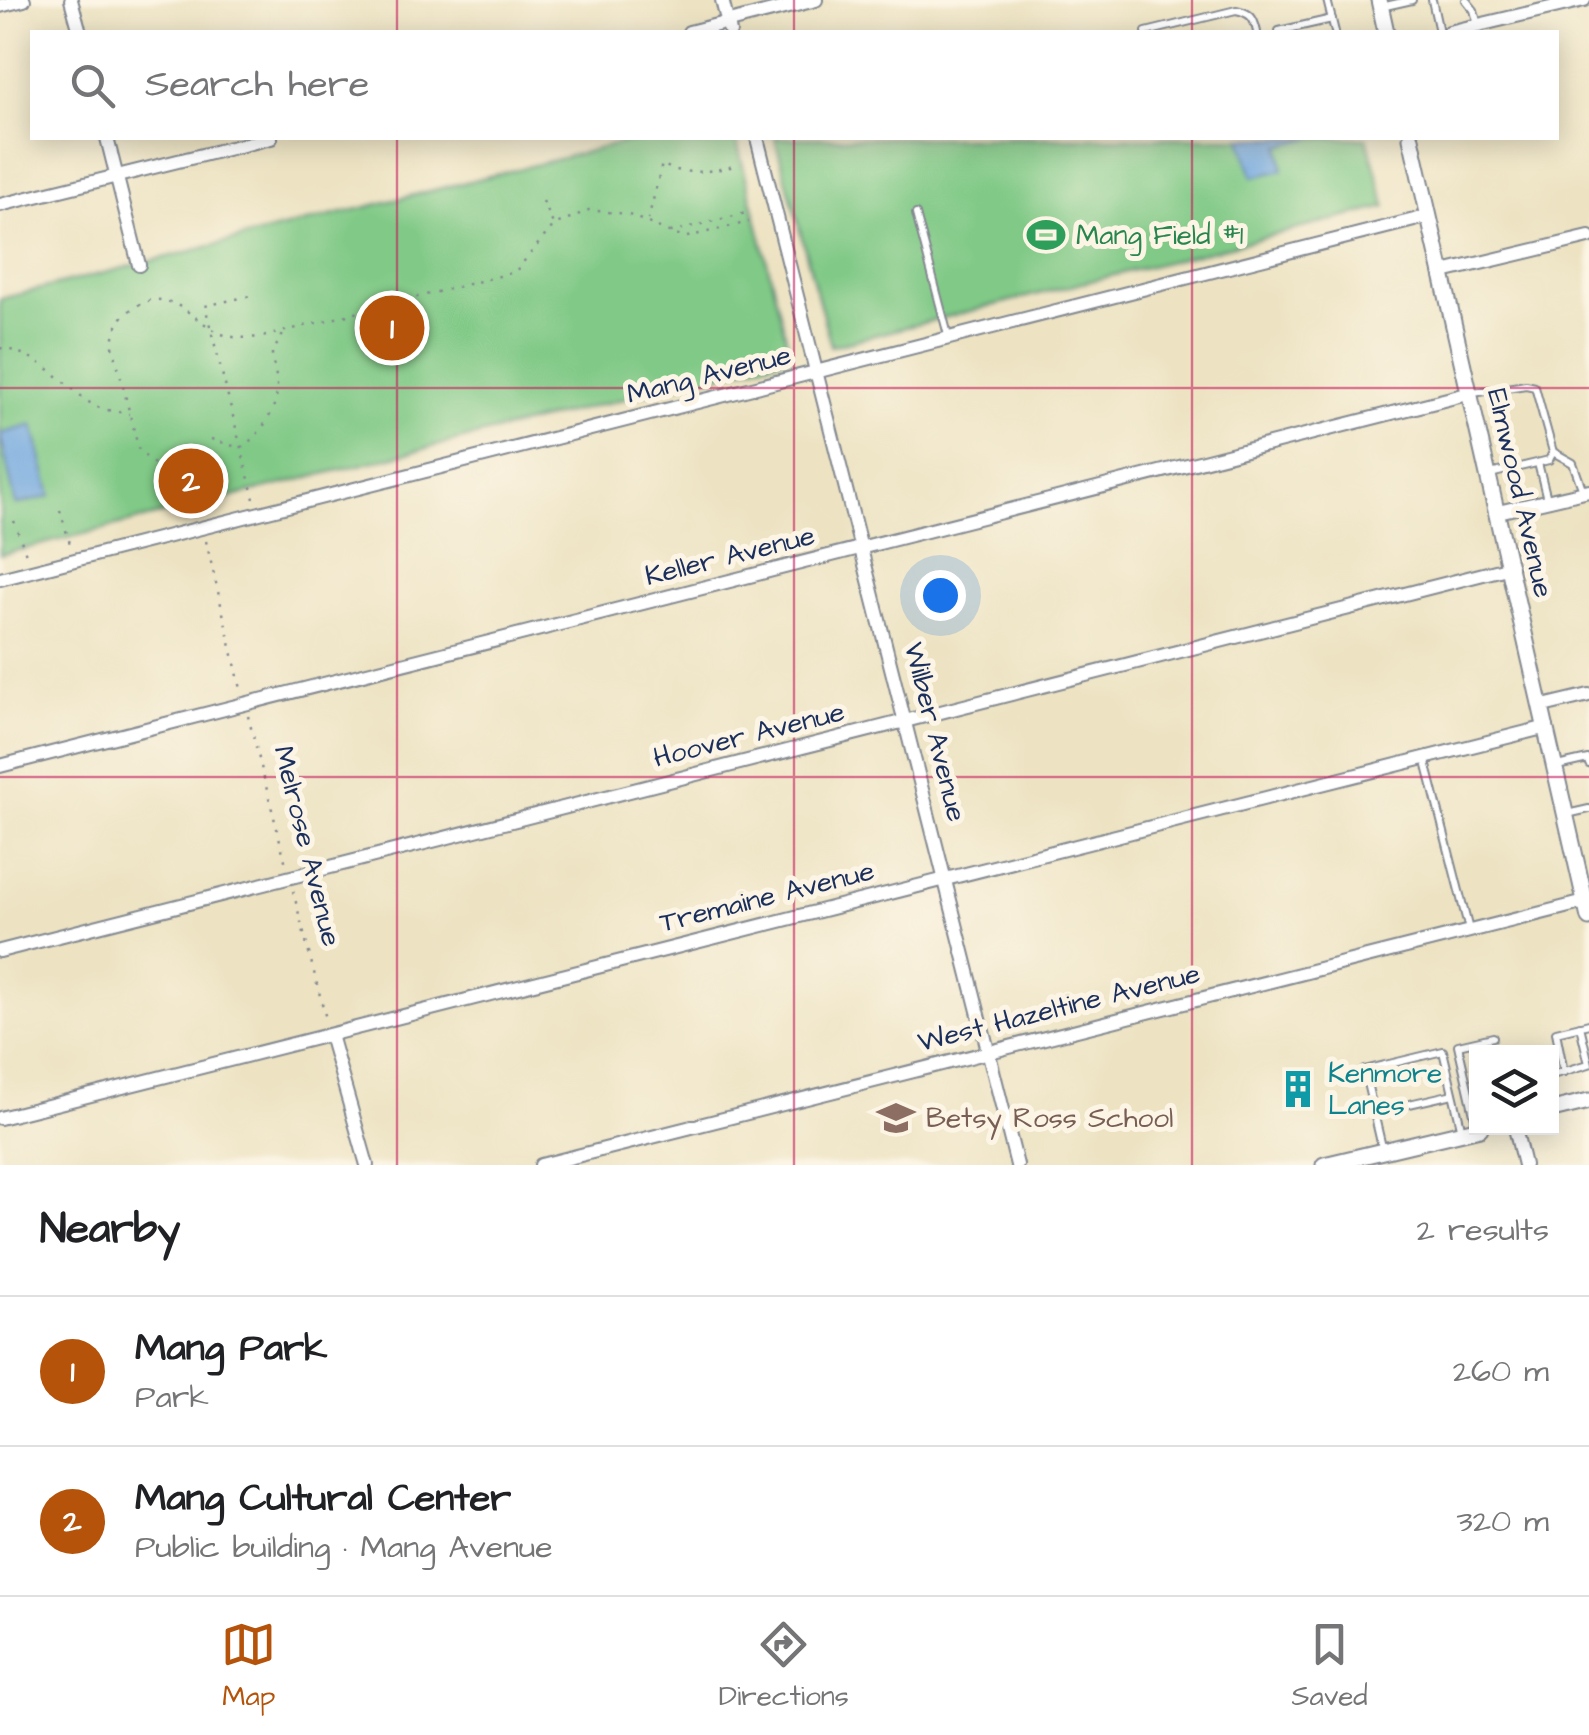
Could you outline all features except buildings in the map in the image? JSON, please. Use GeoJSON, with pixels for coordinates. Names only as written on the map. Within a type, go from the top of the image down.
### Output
{"type":"FeatureCollection","features":[{"type":"Feature","properties":{"kind":"street"},"geometry":{"type":"LineString","coordinates":[[0,6],[24,0]]}},
{"type":"Feature","properties":{"kind":"street"},"geometry":{"type":"LineString","coordinates":[[71,0],[79,30]]}},
{"type":"Feature","properties":{"kind":"street"},"geometry":{"type":"LineString","coordinates":[[722,0],[729,28],[816,0]]}},
{"type":"Feature","properties":{"kind":"street"},"geometry":{"type":"LineString","coordinates":[[1459,30],[1584,0]]}},
{"type":"Feature","properties":{"kind":"street"},"geometry":{"type":"LineString","coordinates":[[1379,4],[1386,30]]}},
{"type":"Feature","properties":{"kind":"street"},"geometry":{"type":"LineString","coordinates":[[107,140],[139,265]]}},
{"type":"Feature","properties":{"kind":"street"},"geometry":{"type":"LineString","coordinates":[[0,206],[263,140]]}},
{"type":"Feature","properties":{"kind":"street","name":"Wilber Avenue"},"geometry":{"type":"LineString","coordinates":[[758,140],[1018,1165]]}},
{"type":"Feature","properties":{"kind":"street","name":"Elmwood Avenue"},"geometry":{"type":"LineString","coordinates":[[1411,140],[1566,814],[1583,862],[1588,907]]}},
{"type":"Feature","properties":{"kind":"street","name":"Mang Avenue"},"geometry":{"type":"LineString","coordinates":[[0,579],[1430,216]]}},
{"type":"Feature","properties":{"kind":"street"},"geometry":{"type":"LineString","coordinates":[[1443,272],[1589,237]]}},
{"type":"Feature","properties":{"kind":"street","name":"Keller Avenue"},"geometry":{"type":"LineString","coordinates":[[0,766],[1471,393]]}},
{"type":"Feature","properties":{"kind":"street"},"geometry":{"type":"LineString","coordinates":[[1498,512],[1586,492]]}},
{"type":"Feature","properties":{"kind":"street","name":"Hoover Avenue"},"geometry":{"type":"LineString","coordinates":[[0,952],[1511,567]]}},
{"type":"Feature","properties":{"kind":"street"},"geometry":{"type":"LineString","coordinates":[[1543,706],[1589,695]]}},
{"type":"Feature","properties":{"kind":"street","name":"Tremaine Avenue"},"geometry":{"type":"LineString","coordinates":[[0,1118],[1547,726]]}},
{"type":"Feature","properties":{"kind":"street","name":"West Hazeltine Avenue"},"geometry":{"type":"LineString","coordinates":[[541,1165],[1470,931],[1588,907]]}},
{"type":"Feature","properties":{"kind":"street"},"geometry":{"type":"LineString","coordinates":[[330,1034],[367,1165]]}},
{"type":"Feature","properties":{"kind":"street"},"geometry":{"type":"LineString","coordinates":[[1559,1108],[1588,1101]]}},
{"type":"Feature","properties":{"kind":"street"},"geometry":{"type":"LineString","coordinates":[[1324,1165],[1469,1130]]}},
{"type":"Feature","properties":{"kind":"street"},"geometry":{"type":"LineString","coordinates":[[1517,1135],[1524,1165]]}},
{"type":"Feature","properties":{"kind":"lane"},"geometry":{"type":"LineString","coordinates":[[1328,0],[1334,30]]}},
{"type":"Feature","properties":{"kind":"lane"},"geometry":{"type":"LineString","coordinates":[[1379,4],[1410,0]]}},
{"type":"Feature","properties":{"kind":"lane"},"geometry":{"type":"LineString","coordinates":[[1432,0],[1440,30]]}},
{"type":"Feature","properties":{"kind":"lane"},"geometry":{"type":"LineString","coordinates":[[1466,0],[1474,10],[1478,26]]}},
{"type":"Feature","properties":{"kind":"lane"},"geometry":{"type":"LineString","coordinates":[[1154,30],[1236,10],[1247,12],[1257,30]]}},
{"type":"Feature","properties":{"kind":"lane"},"geometry":{"type":"LineString","coordinates":[[1283,30],[1332,19]]}},
{"type":"Feature","properties":{"kind":"lane"},"geometry":{"type":"LineString","coordinates":[[916,214],[949,340]]}},
{"type":"Feature","properties":{"kind":"lane"},"geometry":{"type":"LineString","coordinates":[[1471,393],[1535,387],[1553,452],[1549,460],[1490,474]]}},
{"type":"Feature","properties":{"kind":"lane"},"geometry":{"type":"LineString","coordinates":[[1553,452],[1573,463],[1586,492]]}},
{"type":"Feature","properties":{"kind":"lane"},"geometry":{"type":"LineString","coordinates":[[1538,462],[1547,500]]}},
{"type":"Feature","properties":{"kind":"lane"},"geometry":{"type":"LineString","coordinates":[[1425,757],[1470,931]]}},
{"type":"Feature","properties":{"kind":"lane"},"geometry":{"type":"LineString","coordinates":[[1556,766],[1588,759],[1589,764]]}},
{"type":"Feature","properties":{"kind":"lane"},"geometry":{"type":"LineString","coordinates":[[1566,814],[1589,810]]}},
{"type":"Feature","properties":{"kind":"lane"},"geometry":{"type":"LineString","coordinates":[[1564,1072],[1556,1032],[1589,1024]]}},
{"type":"Feature","properties":{"kind":"lane"},"geometry":{"type":"LineString","coordinates":[[1559,1074],[1589,1065],[1580,1026]]}},
{"type":"Feature","properties":{"kind":"lane"},"geometry":{"type":"LineString","coordinates":[[1469,1099],[1458,1045],[1493,1037]]}},
{"type":"Feature","properties":{"kind":"lane"},"geometry":{"type":"LineString","coordinates":[[1383,1151],[1364,1070],[1443,1051],[1453,1094],[1469,1119]]}},
{"type":"Feature","properties":{"kind":"lane"},"geometry":{"type":"LineString","coordinates":[[1374,1112],[1453,1094]]}},
{"type":"Feature","properties":{"kind":"path"},"geometry":{"type":"LineString","coordinates":[[647,222],[662,164],[682,171],[735,166]]}},
{"type":"Feature","properties":{"kind":"path"},"geometry":{"type":"LineString","coordinates":[[543,201],[554,225]]}},
{"type":"Feature","properties":{"kind":"path"},"geometry":{"type":"LineString","coordinates":[[154,464],[139,452],[112,346],[122,317],[143,301],[157,300],[184,307],[234,338],[262,337],[515,272],[554,225],[572,215],[607,210],[683,238],[749,222]]}},
{"type":"Feature","properties":{"kind":"path"},"geometry":{"type":"LineString","coordinates":[[667,233],[746,213]]}},
{"type":"Feature","properties":{"kind":"path"},"geometry":{"type":"LineString","coordinates":[[476,271],[478,281]]}},
{"type":"Feature","properties":{"kind":"path"},"geometry":{"type":"LineString","coordinates":[[444,280],[446,290]]}},
{"type":"Feature","properties":{"kind":"path"},"geometry":{"type":"LineString","coordinates":[[412,288],[415,298]]}},
{"type":"Feature","properties":{"kind":"path"},"geometry":{"type":"LineString","coordinates":[[254,294],[205,306],[254,501]]}},
{"type":"Feature","properties":{"kind":"path"},"geometry":{"type":"LineString","coordinates":[[379,296],[382,306]]}},
{"type":"Feature","properties":{"kind":"path"},"geometry":{"type":"LineString","coordinates":[[211,439],[240,448],[252,441],[269,417],[277,386],[272,352],[287,330]]}},
{"type":"Feature","properties":{"kind":"path"},"geometry":{"type":"LineString","coordinates":[[0,348],[39,362],[70,383],[92,406],[130,414]]}},
{"type":"Feature","properties":{"kind":"path"},"geometry":{"type":"LineString","coordinates":[[60,510],[71,547]]}},
{"type":"Feature","properties":{"kind":"path"},"geometry":{"type":"LineString","coordinates":[[14,521],[28,558]]}},
{"type":"Feature","properties":{"kind":"path","name":"Melrose Avenue"},"geometry":{"type":"LineString","coordinates":[[205,538],[330,1034]]}},
{"type":"Feature","properties":{"kind":"green space"},"geometry":{"type":"Polygon","coordinates":[[[633,140],[737,140],[791,357],[0,555],[0,299],[633,140]]]}},
{"type":"Feature","properties":{"kind":"green space"},"geometry":{"type":"Polygon","coordinates":[[[776,140],[1368,140],[1386,207],[831,346],[776,140]]]}},
{"type":"Feature","properties":{"kind":"water"},"geometry":{"type":"Polygon","coordinates":[[[1242,140],[1304,140],[1280,146],[1283,170],[1253,177],[1242,140]]]}},
{"type":"Feature","properties":{"kind":"water"},"geometry":{"type":"Polygon","coordinates":[[[33,425],[51,496],[16,505],[0,434],[33,425]]]}},
{"type":"Feature","properties":{"kind":"place","name":"Mang Field #1"},"geometry":{"type":"Point","coordinates":[1046,235]}},
{"type":"Feature","properties":{"kind":"place","name":"Mang Park"},"geometry":{"type":"Point","coordinates":[392,328]}},
{"type":"Feature","properties":{"kind":"place","name":"Mang Cultural Center"},"geometry":{"type":"Point","coordinates":[191,481]}},
{"type":"Feature","properties":{"kind":"place","name":"Kenmore Lanes"},"geometry":{"type":"Point","coordinates":[1298,1089]}},
{"type":"Feature","properties":{"kind":"place","name":"Betsy Ross School"},"geometry":{"type":"Point","coordinates":[896,1118]}}]}
